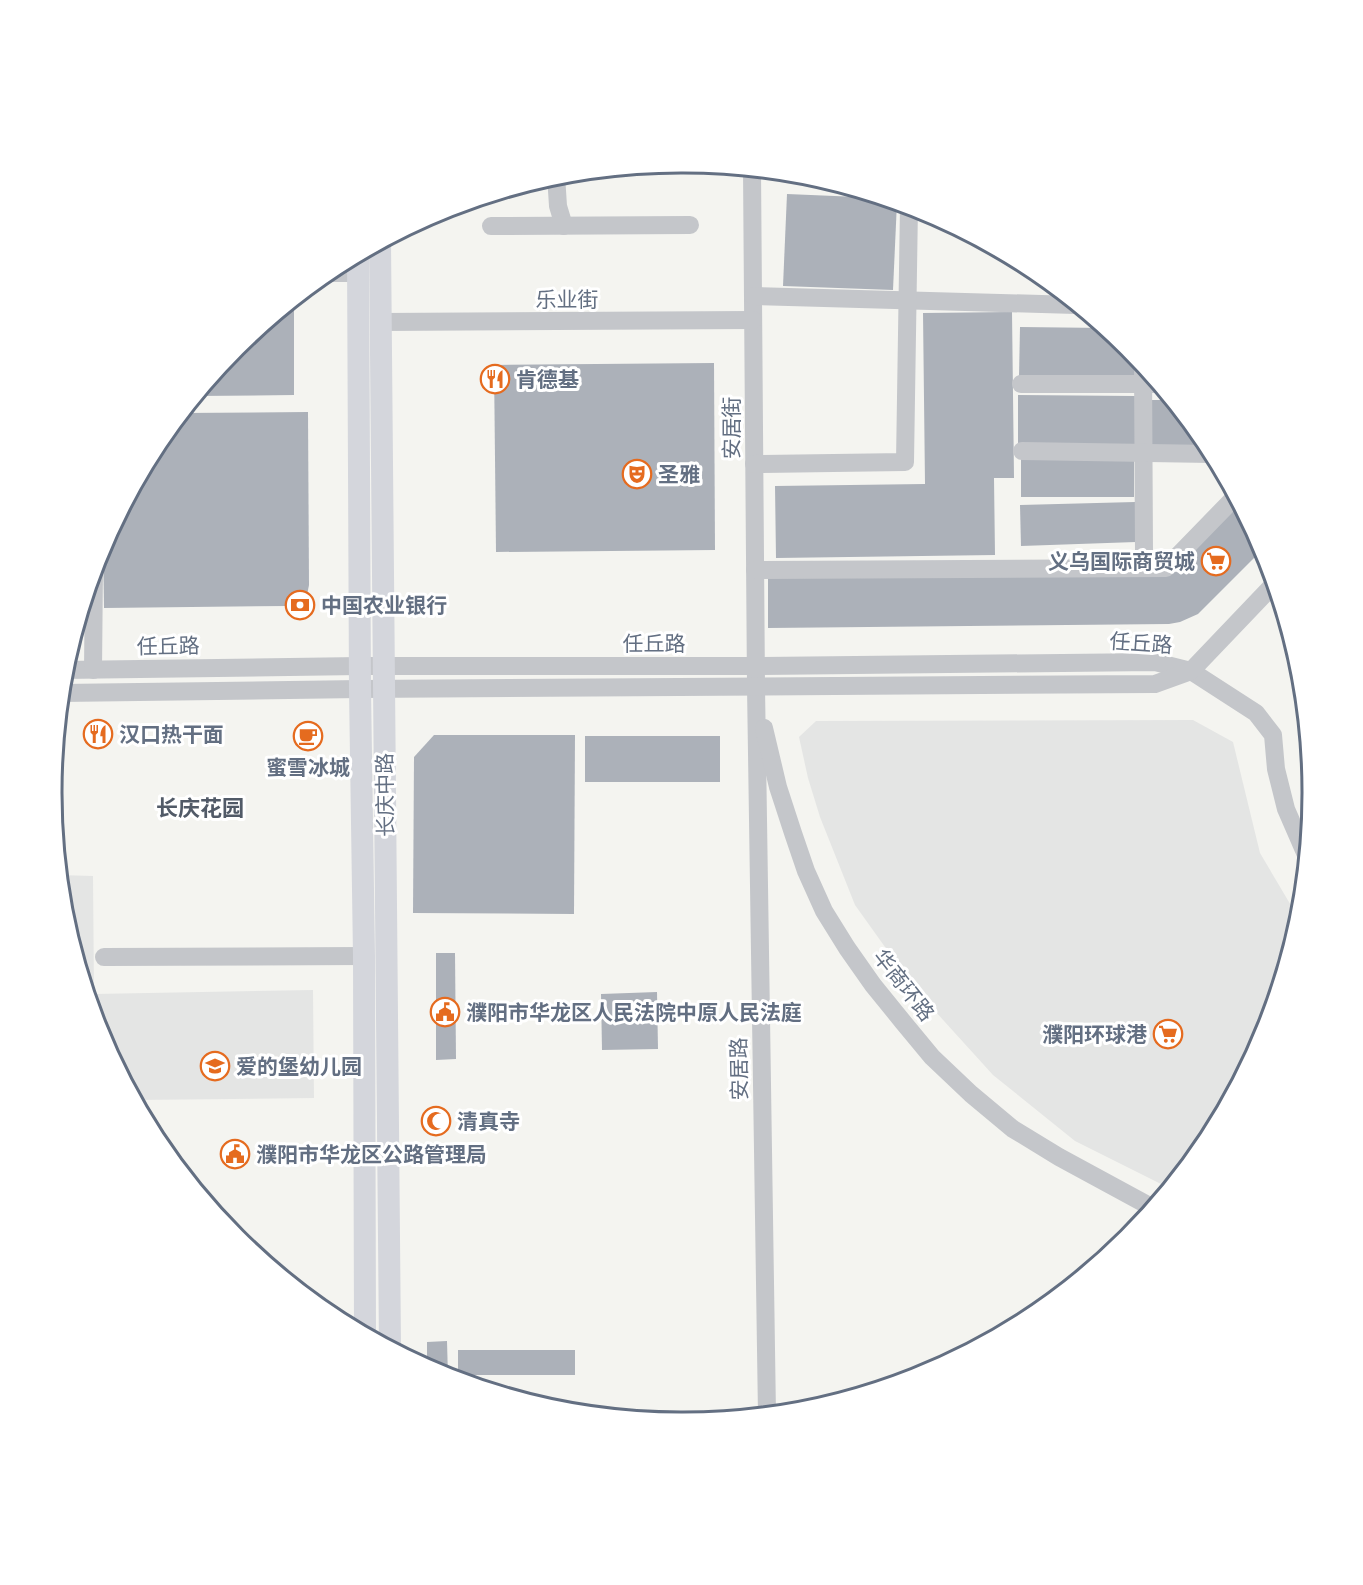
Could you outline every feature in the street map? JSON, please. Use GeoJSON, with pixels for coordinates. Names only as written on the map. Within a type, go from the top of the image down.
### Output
{"type":"FeatureCollection","features":[{"type":"Feature","properties":{"kind":"main road","name":"长庆中路"},"geometry":{"type":"LineString","coordinates":[[380,251],[390,1340]]}},
{"type":"Feature","properties":{"kind":"main road","name":"长庆中路"},"geometry":{"type":"LineString","coordinates":[[358,264],[365,1325]]}},
{"type":"Feature","properties":{"kind":"street","name":"安居街"},"geometry":{"type":"LineString","coordinates":[[752,177],[756,687]]}},
{"type":"Feature","properties":{"kind":"street"},"geometry":{"type":"LineString","coordinates":[[557,185],[558,206],[564,226]]}},
{"type":"Feature","properties":{"kind":"street"},"geometry":{"type":"LineString","coordinates":[[754,464],[905,462],[909,216]]}},
{"type":"Feature","properties":{"kind":"street"},"geometry":{"type":"LineString","coordinates":[[491,226],[690,225]]}},
{"type":"Feature","properties":{"kind":"street"},"geometry":{"type":"LineString","coordinates":[[753,296],[1063,305]]}},
{"type":"Feature","properties":{"kind":"street","name":"乐业街"},"geometry":{"type":"LineString","coordinates":[[381,322],[753,320]]}},
{"type":"Feature","properties":{"kind":"street"},"geometry":{"type":"LineString","coordinates":[[1021,384],[1143,378]]}},
{"type":"Feature","properties":{"kind":"street"},"geometry":{"type":"LineString","coordinates":[[1144,549],[1144,453],[1148,384]]}},
{"type":"Feature","properties":{"kind":"street"},"geometry":{"type":"LineString","coordinates":[[1022,451],[1200,454]]}},
{"type":"Feature","properties":{"kind":"street"},"geometry":{"type":"LineString","coordinates":[[755,570],[1166,568],[1229,503]]}},
{"type":"Feature","properties":{"kind":"street"},"geometry":{"type":"LineString","coordinates":[[1268,590],[1191,671],[1256,713],[1273,735],[1276,769],[1287,809],[1299,839]]}},
{"type":"Feature","properties":{"kind":"street"},"geometry":{"type":"LineString","coordinates":[[93,670],[94,594]]}},
{"type":"Feature","properties":{"kind":"street","name":"任丘路"},"geometry":{"type":"LineString","coordinates":[[74,670],[360,666],[756,666],[1155,662],[1191,671]]}},
{"type":"Feature","properties":{"kind":"street","name":"任丘路"},"geometry":{"type":"LineString","coordinates":[[70,693],[1155,684],[1191,671]]}},
{"type":"Feature","properties":{"kind":"street","name":"华商环路"},"geometry":{"type":"LineString","coordinates":[[756,687],[778,787],[806,872],[824,910],[873,985],[932,1057],[1013,1129],[1145,1204]]}},
{"type":"Feature","properties":{"kind":"street","name":"安居路"},"geometry":{"type":"LineString","coordinates":[[756,687],[767,1406]]}},
{"type":"Feature","properties":{"kind":"street"},"geometry":{"type":"LineString","coordinates":[[104,957],[364,956]]}},
{"type":"Feature","properties":{"kind":"shaded area"},"geometry":{"type":"Polygon","coordinates":[[[1193,720],[1233,742],[1260,853],[1291,906],[1290,913],[1269,992],[1238,1067],[1197,1137],[1162,1184],[1075,1141],[993,1075],[915,989],[855,905],[820,817],[799,737],[816,721],[1193,720]]]}},
{"type":"Feature","properties":{"kind":"shaded area","name":"爱的堡幼儿园"},"geometry":{"type":"Polygon","coordinates":[[[67,875],[93,876],[94,992],[73,913],[67,875]]]}},
{"type":"Feature","properties":{"kind":"shaded area","name":"爱的堡幼儿园"},"geometry":{"type":"Polygon","coordinates":[[[313,990],[314,1098],[143,1100],[125,1067],[95,994],[313,990]]]}},
{"type":"Feature","properties":{"kind":"building"},"geometry":{"type":"Polygon","coordinates":[[[787,194],[852,197],[897,211],[893,290],[783,286],[787,194]]]}},
{"type":"Feature","properties":{"kind":"building"},"geometry":{"type":"Polygon","coordinates":[[[294,309],[294,395],[205,396],[243,354],[294,309]]]}},
{"type":"Feature","properties":{"kind":"building"},"geometry":{"type":"Polygon","coordinates":[[[1012,312],[1014,478],[994,478],[995,555],[776,558],[775,486],[925,484],[923,313],[1012,312]]]}},
{"type":"Feature","properties":{"kind":"building"},"geometry":{"type":"Polygon","coordinates":[[[1020,327],[1092,328],[1137,372],[1137,378],[1019,377],[1020,327]]]}},
{"type":"Feature","properties":{"kind":"building"},"geometry":{"type":"Polygon","coordinates":[[[714,363],[715,550],[496,552],[494,365],[714,363]]]}},
{"type":"Feature","properties":{"kind":"building"},"geometry":{"type":"Polygon","coordinates":[[[1018,395],[1135,396],[1135,445],[1018,444],[1018,395]]]}},
{"type":"Feature","properties":{"kind":"building"},"geometry":{"type":"Polygon","coordinates":[[[1149,400],[1161,400],[1198,450],[1149,450],[1149,400]]]}},
{"type":"Feature","properties":{"kind":"building"},"geometry":{"type":"Polygon","coordinates":[[[308,412],[309,585],[303,601],[287,606],[104,608],[103,569],[125,518],[166,448],[192,413],[308,412]]]}},
{"type":"Feature","properties":{"kind":"building"},"geometry":{"type":"Polygon","coordinates":[[[1021,456],[1134,456],[1134,497],[1021,497],[1021,456]]]}},
{"type":"Feature","properties":{"kind":"building"},"geometry":{"type":"Polygon","coordinates":[[[1135,502],[1136,542],[1021,546],[1020,505],[1135,502]]]}},
{"type":"Feature","properties":{"kind":"building","name":"义乌国际商贸城"},"geometry":{"type":"Polygon","coordinates":[[[1233,509],[1255,557],[1198,614],[1180,622],[1169,624],[768,628],[768,578],[1169,573],[1233,509]]]}},
{"type":"Feature","properties":{"kind":"building"},"geometry":{"type":"Polygon","coordinates":[[[434,735],[575,735],[574,914],[413,913],[414,757],[434,735]]]}},
{"type":"Feature","properties":{"kind":"building"},"geometry":{"type":"Polygon","coordinates":[[[585,736],[720,736],[720,782],[585,782],[585,736]]]}},
{"type":"Feature","properties":{"kind":"building"},"geometry":{"type":"Polygon","coordinates":[[[436,953],[455,953],[456,1059],[436,1060],[436,953]]]}},
{"type":"Feature","properties":{"kind":"building"},"geometry":{"type":"Polygon","coordinates":[[[657,992],[658,1049],[602,1050],[601,994],[657,992]]]}},
{"type":"Feature","properties":{"kind":"building"},"geometry":{"type":"Polygon","coordinates":[[[447,1341],[448,1366],[427,1358],[427,1342],[447,1341]]]}},
{"type":"Feature","properties":{"kind":"building"},"geometry":{"type":"Polygon","coordinates":[[[458,1350],[575,1350],[575,1375],[469,1375],[458,1371],[458,1350]]]}},
{"type":"Feature","properties":{"kind":"place","name":"肯德基"},"geometry":{"type":"Point","coordinates":[495,379]}},
{"type":"Feature","properties":{"kind":"place","name":"圣雅"},"geometry":{"type":"Point","coordinates":[637,474]}},
{"type":"Feature","properties":{"kind":"place","name":"义乌国际商贸城"},"geometry":{"type":"Point","coordinates":[1216,561]}},
{"type":"Feature","properties":{"kind":"place","name":"中国农业银行"},"geometry":{"type":"Point","coordinates":[300,605]}},
{"type":"Feature","properties":{"kind":"place","name":"汉口热干面"},"geometry":{"type":"Point","coordinates":[98,734]}},
{"type":"Feature","properties":{"kind":"place","name":"蜜雪冰城"},"geometry":{"type":"Point","coordinates":[308,736]}},
{"type":"Feature","properties":{"kind":"place","name":"濮阳市华龙区人民法院中原人民法庭"},"geometry":{"type":"Point","coordinates":[445,1012]}},
{"type":"Feature","properties":{"kind":"place","name":"濮阳环球港"},"geometry":{"type":"Point","coordinates":[1168,1034]}},
{"type":"Feature","properties":{"kind":"place","name":"爱的堡幼儿园"},"geometry":{"type":"Point","coordinates":[215,1066]}},
{"type":"Feature","properties":{"kind":"place","name":"清真寺"},"geometry":{"type":"Point","coordinates":[436,1121]}},
{"type":"Feature","properties":{"kind":"place","name":"濮阳市华龙区公路管理局"},"geometry":{"type":"Point","coordinates":[235,1154]}},
{"type":"Feature","properties":{"kind":"district","name":"长庆花园"},"geometry":{"type":"Point","coordinates":[200,808]}}]}
